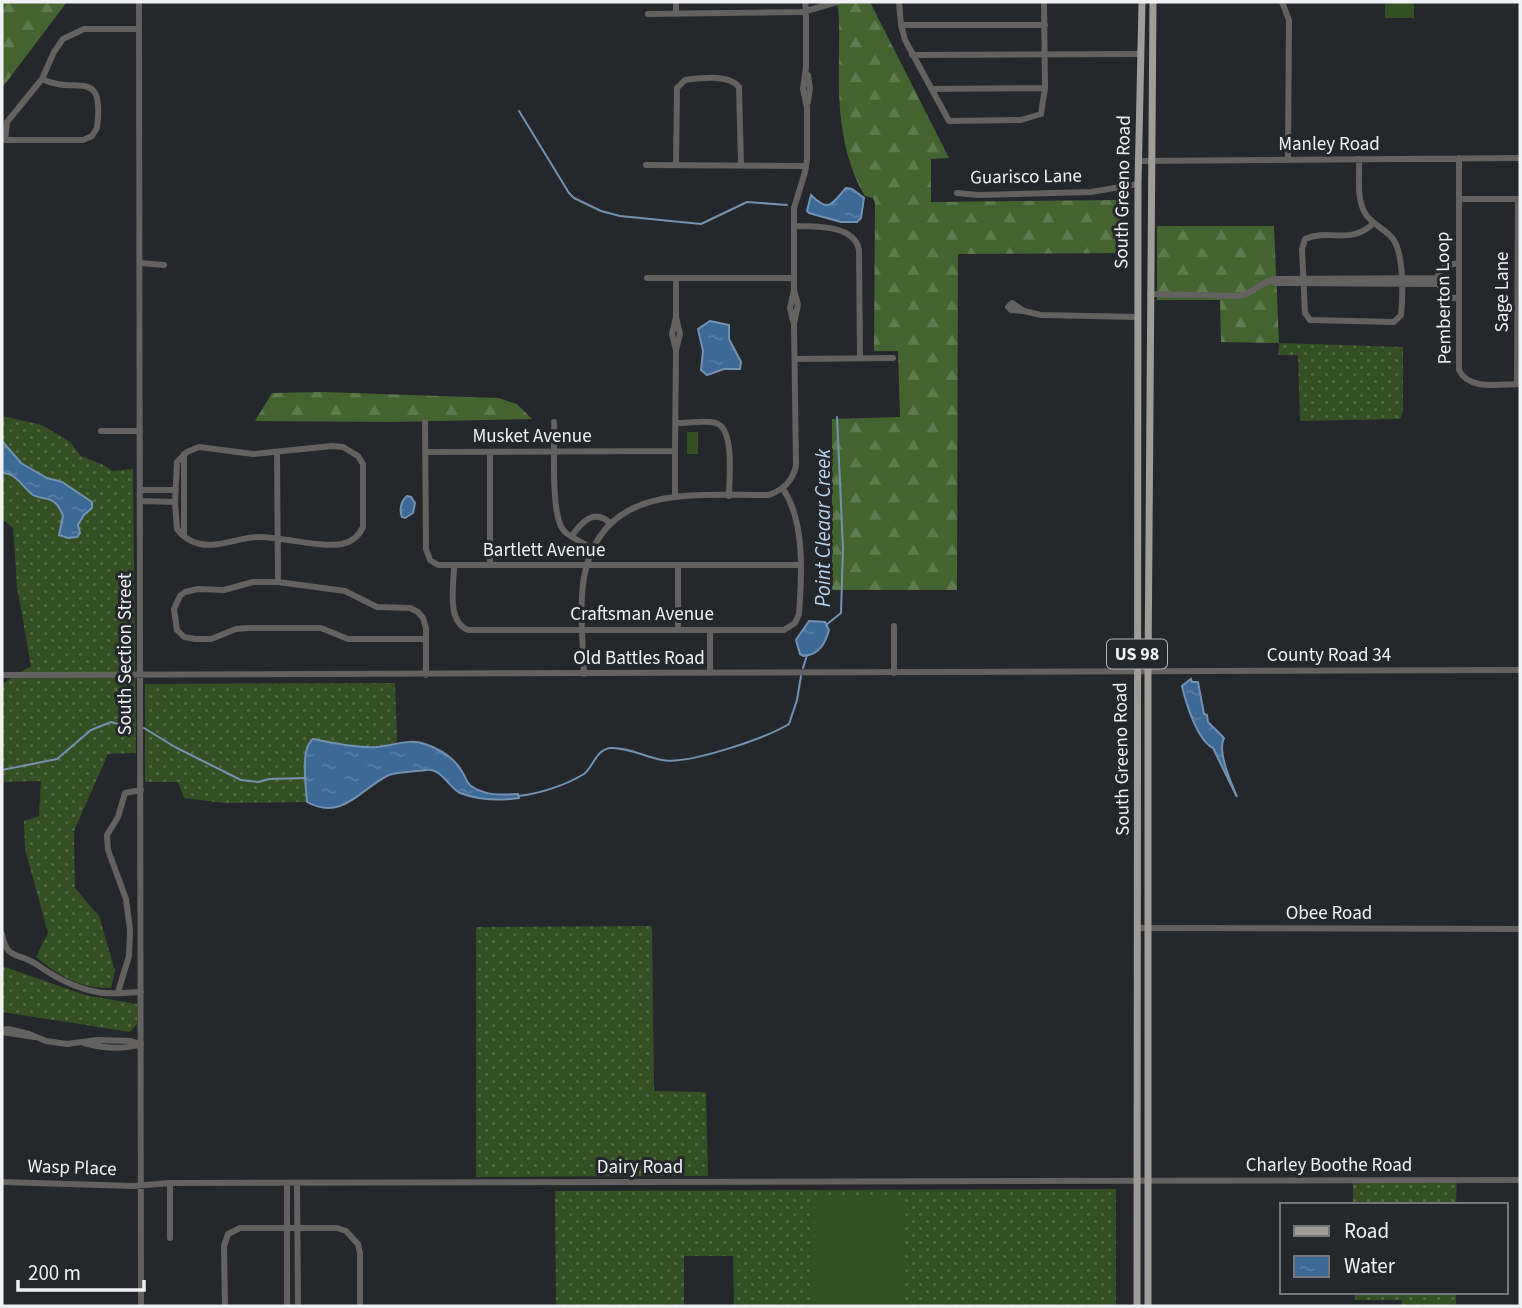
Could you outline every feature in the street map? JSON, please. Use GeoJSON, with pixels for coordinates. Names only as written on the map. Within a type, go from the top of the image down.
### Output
{"type":"FeatureCollection","features":[{"type":"Feature","properties":{"kind":"main road","name":"South Greeno Road"},"geometry":{"type":"LineString","coordinates":[[1137,1306],[1138,161],[1142,2]]}},
{"type":"Feature","properties":{"kind":"main road","name":"South Greeno Road"},"geometry":{"type":"LineString","coordinates":[[1148,1306],[1148,671],[1153,2]]}},
{"type":"Feature","properties":{"kind":"street","name":"South Section Street"},"geometry":{"type":"LineString","coordinates":[[139,2],[141,1306]]}},
{"type":"Feature","properties":{"kind":"street"},"geometry":{"type":"LineString","coordinates":[[676,2],[676,13]]}},
{"type":"Feature","properties":{"kind":"street"},"geometry":{"type":"LineString","coordinates":[[583,674],[583,590],[587,566],[592,548],[611,524],[633,508],[655,499],[675,496],[769,495],[783,489],[793,476],[796,466],[794,323],[797,305],[793,290],[795,200],[806,166],[810,88],[806,67],[805,2]]}},
{"type":"Feature","properties":{"kind":"street"},"geometry":{"type":"LineString","coordinates":[[648,13],[806,11],[837,2]]}},
{"type":"Feature","properties":{"kind":"street"},"geometry":{"type":"LineString","coordinates":[[899,2],[901,25],[912,55],[949,121],[1044,117],[1044,2]]}},
{"type":"Feature","properties":{"kind":"street"},"geometry":{"type":"LineString","coordinates":[[1282,2],[1289,20],[1288,160]]}},
{"type":"Feature","properties":{"kind":"street"},"geometry":{"type":"LineString","coordinates":[[901,25],[1045,25]]}},
{"type":"Feature","properties":{"kind":"street"},"geometry":{"type":"LineString","coordinates":[[42,79],[53,84],[88,86],[98,99],[97,128],[92,136],[83,140],[4,140],[7,122],[42,79],[58,44],[72,33],[88,29],[139,29]]}},
{"type":"Feature","properties":{"kind":"street"},"geometry":{"type":"LineString","coordinates":[[912,55],[1131,57],[1140,54]]}},
{"type":"Feature","properties":{"kind":"street"},"geometry":{"type":"LineString","coordinates":[[676,165],[677,88],[685,80],[698,79],[731,80],[740,87],[741,165]]}},
{"type":"Feature","properties":{"kind":"street"},"geometry":{"type":"LineString","coordinates":[[932,89],[1045,88]]}},
{"type":"Feature","properties":{"kind":"street","name":"Pemberton Loop"},"geometry":{"type":"LineString","coordinates":[[1459,158],[1458,360],[1461,375],[1473,384],[1519,384]]}},
{"type":"Feature","properties":{"kind":"street","name":"Manley Road"},"geometry":{"type":"LineString","coordinates":[[1138,161],[1520,158]]}},
{"type":"Feature","properties":{"kind":"street"},"geometry":{"type":"LineString","coordinates":[[1359,159],[1361,202],[1366,216],[1390,236],[1398,248],[1401,315],[1389,322],[1310,320],[1305,313],[1303,281],[1302,249],[1305,239],[1357,235],[1374,223]]}},
{"type":"Feature","properties":{"kind":"street"},"geometry":{"type":"LineString","coordinates":[[646,165],[806,166]]}},
{"type":"Feature","properties":{"kind":"street","name":"Guarisco Lane"},"geometry":{"type":"LineString","coordinates":[[957,192],[978,195],[1091,192],[1138,184]]}},
{"type":"Feature","properties":{"kind":"street"},"geometry":{"type":"LineString","coordinates":[[1459,199],[1519,199]]}},
{"type":"Feature","properties":{"kind":"street","name":"Sage Lane"},"geometry":{"type":"LineString","coordinates":[[1519,199],[1519,384]]}},
{"type":"Feature","properties":{"kind":"street"},"geometry":{"type":"LineString","coordinates":[[794,226],[847,233],[856,240],[859,250],[860,358]]}},
{"type":"Feature","properties":{"kind":"street"},"geometry":{"type":"LineString","coordinates":[[140,263],[164,265]]}},
{"type":"Feature","properties":{"kind":"street"},"geometry":{"type":"LineString","coordinates":[[1459,263],[1446,265],[1439,272],[1437,281],[1446,296],[1459,298]]}},
{"type":"Feature","properties":{"kind":"street"},"geometry":{"type":"LineString","coordinates":[[647,278],[793,278]]}},
{"type":"Feature","properties":{"kind":"street"},"geometry":{"type":"LineString","coordinates":[[675,496],[676,351],[680,334],[676,317],[676,278]]}},
{"type":"Feature","properties":{"kind":"street"},"geometry":{"type":"LineString","coordinates":[[1150,294],[1245,295],[1267,280],[1274,283],[1437,281]]}},
{"type":"Feature","properties":{"kind":"street"},"geometry":{"type":"LineString","coordinates":[[1024,311],[1041,315],[1138,317]]}},
{"type":"Feature","properties":{"kind":"street"},"geometry":{"type":"LineString","coordinates":[[795,359],[893,358]]}},
{"type":"Feature","properties":{"kind":"street","name":"Bartlett Avenue"},"geometry":{"type":"LineString","coordinates":[[425,422],[426,549],[427,556],[442,566],[799,565]]}},
{"type":"Feature","properties":{"kind":"street"},"geometry":{"type":"LineString","coordinates":[[554,422],[555,508],[564,531],[592,548]]}},
{"type":"Feature","properties":{"kind":"street"},"geometry":{"type":"LineString","coordinates":[[677,424],[714,422],[726,432],[729,442],[729,496]]}},
{"type":"Feature","properties":{"kind":"street"},"geometry":{"type":"LineString","coordinates":[[101,431],[140,430]]}},
{"type":"Feature","properties":{"kind":"street"},"geometry":{"type":"LineString","coordinates":[[1138,434],[1150,434]]}},
{"type":"Feature","properties":{"kind":"street"},"geometry":{"type":"LineString","coordinates":[[206,446],[249,454],[277,453],[332,446],[346,449],[358,456],[363,464],[363,527],[350,541],[330,544],[245,537],[206,545],[191,542],[184,537],[176,525],[175,492],[177,462],[184,454],[206,446]]}},
{"type":"Feature","properties":{"kind":"street","name":"Musket Avenue"},"geometry":{"type":"LineString","coordinates":[[425,452],[675,451]]}},
{"type":"Feature","properties":{"kind":"street"},"geometry":{"type":"LineString","coordinates":[[490,452],[491,565]]}},
{"type":"Feature","properties":{"kind":"street"},"geometry":{"type":"LineString","coordinates":[[277,453],[278,582]]}},
{"type":"Feature","properties":{"kind":"street"},"geometry":{"type":"LineString","coordinates":[[184,454],[184,537]]}},
{"type":"Feature","properties":{"kind":"street","name":"Craftsman Avenue"},"geometry":{"type":"LineString","coordinates":[[454,566],[454,615],[463,628],[475,631],[783,630],[791,627],[799,614],[799,535],[794,507],[783,489]]}},
{"type":"Feature","properties":{"kind":"street"},"geometry":{"type":"LineString","coordinates":[[140,490],[184,493]]}},
{"type":"Feature","properties":{"kind":"street"},"geometry":{"type":"LineString","coordinates":[[141,501],[175,502]]}},
{"type":"Feature","properties":{"kind":"street"},"geometry":{"type":"LineString","coordinates":[[572,536],[580,524],[592,516],[602,517],[611,524]]}},
{"type":"Feature","properties":{"kind":"street"},"geometry":{"type":"LineString","coordinates":[[678,565],[678,630]]}},
{"type":"Feature","properties":{"kind":"street"},"geometry":{"type":"LineString","coordinates":[[425,639],[348,639],[321,628],[236,629],[211,639],[195,639],[184,637],[177,630],[174,609],[185,592],[198,589],[224,590],[253,582],[278,582],[345,591],[377,607],[414,609],[424,618],[425,639],[426,675]]}},
{"type":"Feature","properties":{"kind":"street"},"geometry":{"type":"LineString","coordinates":[[894,626],[894,673]]}},
{"type":"Feature","properties":{"kind":"street"},"geometry":{"type":"LineString","coordinates":[[709,673],[710,630]]}},
{"type":"Feature","properties":{"kind":"street","name":"County Road 34"},"geometry":{"type":"LineString","coordinates":[[1137,670],[1520,670]]}},
{"type":"Feature","properties":{"kind":"street","name":"Old Battles Road"},"geometry":{"type":"LineString","coordinates":[[2,675],[1137,670]]}},
{"type":"Feature","properties":{"kind":"street"},"geometry":{"type":"LineString","coordinates":[[118,992],[129,956],[130,930],[126,899],[108,850],[107,835],[118,817],[125,793],[141,790]]}},
{"type":"Feature","properties":{"kind":"street","name":"Obee Road"},"geometry":{"type":"LineString","coordinates":[[1138,928],[1520,929]]}},
{"type":"Feature","properties":{"kind":"street"},"geometry":{"type":"LineString","coordinates":[[2,934],[4,945],[11,954],[35,963],[57,979],[97,992],[141,992]]}},
{"type":"Feature","properties":{"kind":"street"},"geometry":{"type":"LineString","coordinates":[[2,1031],[55,1043],[97,1040],[141,1044]]}},
{"type":"Feature","properties":{"kind":"street","name":"Charley Boothe Road"},"geometry":{"type":"LineString","coordinates":[[1138,1182],[1520,1180]]}},
{"type":"Feature","properties":{"kind":"street","name":"Wasp Place"},"geometry":{"type":"LineString","coordinates":[[2,1182],[141,1184]]}},
{"type":"Feature","properties":{"kind":"street","name":"Dairy Road"},"geometry":{"type":"LineString","coordinates":[[141,1184],[1138,1182]]}},
{"type":"Feature","properties":{"kind":"street"},"geometry":{"type":"LineString","coordinates":[[170,1183],[170,1237]]}},
{"type":"Feature","properties":{"kind":"street"},"geometry":{"type":"LineString","coordinates":[[287,1183],[287,1306]]}},
{"type":"Feature","properties":{"kind":"street"},"geometry":{"type":"LineString","coordinates":[[297,1183],[298,1306]]}},
{"type":"Feature","properties":{"kind":"street"},"geometry":{"type":"LineString","coordinates":[[225,1306],[224,1246],[228,1234],[240,1228],[337,1228],[354,1237],[360,1253],[360,1306]]}},
{"type":"Feature","properties":{"kind":"green space"},"geometry":{"type":"Polygon","coordinates":[[[67,2],[2,88],[2,3],[67,2]]]}},
{"type":"Feature","properties":{"kind":"green space"},"geometry":{"type":"Polygon","coordinates":[[[837,2],[870,2],[949,158],[931,159],[931,202],[1121,200],[1120,253],[958,254],[957,590],[832,590],[832,419],[900,417],[898,351],[874,351],[875,203],[873,198],[865,196],[857,180],[842,128],[837,2]]]}},
{"type":"Feature","properties":{"kind":"green space"},"geometry":{"type":"Polygon","coordinates":[[[1385,2],[1414,2],[1414,18],[1385,18],[1385,2]]]}},
{"type":"Feature","properties":{"kind":"green space"},"geometry":{"type":"Polygon","coordinates":[[[1157,226],[1274,226],[1279,343],[1221,342],[1220,300],[1157,300],[1157,226]]]}},
{"type":"Feature","properties":{"kind":"green space"},"geometry":{"type":"Polygon","coordinates":[[[1279,343],[1403,347],[1403,411],[1400,419],[1300,421],[1298,355],[1278,355],[1279,343]]]}},
{"type":"Feature","properties":{"kind":"green space"},"geometry":{"type":"Polygon","coordinates":[[[323,392],[498,398],[517,404],[532,419],[255,421],[272,393],[323,392]]]}},
{"type":"Feature","properties":{"kind":"green space"},"geometry":{"type":"Polygon","coordinates":[[[2,416],[42,425],[70,442],[81,456],[112,471],[133,469],[136,753],[108,754],[74,831],[75,888],[99,916],[115,971],[111,988],[89,986],[70,980],[36,957],[48,933],[25,849],[24,821],[39,816],[41,781],[2,782],[2,684],[31,666],[17,587],[13,528],[2,519],[2,416]]]}},
{"type":"Feature","properties":{"kind":"green space"},"geometry":{"type":"Polygon","coordinates":[[[687,432],[698,432],[698,454],[687,454],[687,432]]]}},
{"type":"Feature","properties":{"kind":"green space"},"geometry":{"type":"Polygon","coordinates":[[[395,683],[397,742],[366,746],[313,739],[308,742],[305,769],[307,802],[224,803],[184,798],[178,782],[145,782],[145,684],[395,683]]]}},
{"type":"Feature","properties":{"kind":"green space"},"geometry":{"type":"Polygon","coordinates":[[[652,926],[654,1091],[706,1092],[708,1176],[476,1177],[476,927],[652,926]]]}},
{"type":"Feature","properties":{"kind":"green space"},"geometry":{"type":"Polygon","coordinates":[[[2,966],[85,995],[137,1004],[137,1024],[130,1032],[2,1012],[2,966]]]}},
{"type":"Feature","properties":{"kind":"green space"},"geometry":{"type":"Polygon","coordinates":[[[1353,1178],[1457,1178],[1456,1203],[1353,1203],[1353,1178]]]}},
{"type":"Feature","properties":{"kind":"green space"},"geometry":{"type":"Polygon","coordinates":[[[1116,1189],[1116,1306],[734,1306],[733,1256],[684,1256],[684,1306],[556,1306],[555,1191],[1116,1189]]]}},
{"type":"Feature","properties":{"kind":"green space"},"geometry":{"type":"Polygon","coordinates":[[[815,1198],[905,1198],[905,1306],[814,1306],[815,1198]]]}},
{"type":"Feature","properties":{"kind":"green space"},"geometry":{"type":"Polygon","coordinates":[[[1355,1294],[1456,1294],[1456,1306],[1402,1306],[1402,1300],[1355,1300],[1355,1294]]]}},
{"type":"Feature","properties":{"kind":"water"},"geometry":{"type":"Polygon","coordinates":[[[846,188],[864,198],[861,218],[857,222],[841,222],[807,211],[811,195],[827,205],[834,202],[846,188]]]}},
{"type":"Feature","properties":{"kind":"water"},"geometry":{"type":"Polygon","coordinates":[[[710,321],[729,325],[729,339],[741,362],[740,369],[724,369],[707,375],[701,370],[703,351],[698,329],[710,321]]]}},
{"type":"Feature","properties":{"kind":"water"},"geometry":{"type":"Polygon","coordinates":[[[2,441],[21,463],[47,478],[62,482],[92,502],[92,508],[78,525],[80,533],[77,537],[59,535],[63,516],[56,503],[33,495],[16,478],[2,473],[2,441]]]}},
{"type":"Feature","properties":{"kind":"water"},"geometry":{"type":"Polygon","coordinates":[[[407,496],[415,503],[413,513],[405,518],[402,517],[401,509],[407,496]]]}},
{"type":"Feature","properties":{"kind":"water"},"geometry":{"type":"Polygon","coordinates":[[[809,621],[825,622],[829,630],[820,648],[803,656],[796,640],[809,621]]]}},
{"type":"Feature","properties":{"kind":"water"},"geometry":{"type":"Polygon","coordinates":[[[1191,679],[1192,682],[1198,682],[1208,722],[1224,738],[1223,759],[1237,797],[1213,748],[1202,737],[1193,720],[1182,686],[1191,679]]]}},
{"type":"Feature","properties":{"kind":"water"},"geometry":{"type":"Polygon","coordinates":[[[313,739],[369,747],[419,742],[451,758],[468,783],[476,789],[494,794],[518,794],[519,798],[489,799],[460,793],[436,772],[426,770],[389,775],[342,805],[320,807],[307,802],[305,759],[306,750],[313,739]]]}},
{"type":"Feature","properties":{"kind":"waterway","name":"Point Cleaar Creek"},"geometry":{"type":"LineString","coordinates":[[519,111],[569,193],[601,211],[620,216],[701,224],[747,202],[787,205]]}},
{"type":"Feature","properties":{"kind":"waterway","name":"Point Cleaar Creek"},"geometry":{"type":"LineString","coordinates":[[826,625],[841,613],[843,548],[837,417]]}},
{"type":"Feature","properties":{"kind":"waterway","name":"Point Cleaar Creek"},"geometry":{"type":"LineString","coordinates":[[803,668],[807,655]]}},
{"type":"Feature","properties":{"kind":"waterway"},"geometry":{"type":"LineString","coordinates":[[518,796],[543,791],[577,778],[587,771],[605,749],[623,749],[662,760],[674,760],[727,749],[763,736],[789,724],[801,676]]}},
{"type":"Feature","properties":{"kind":"waterway","name":"Point Cleaar Creek"},"geometry":{"type":"LineString","coordinates":[[2,770],[57,759],[91,730],[111,722],[132,728]]}},
{"type":"Feature","properties":{"kind":"waterway"},"geometry":{"type":"LineString","coordinates":[[144,728],[241,780],[258,782],[306,778]]}}]}
